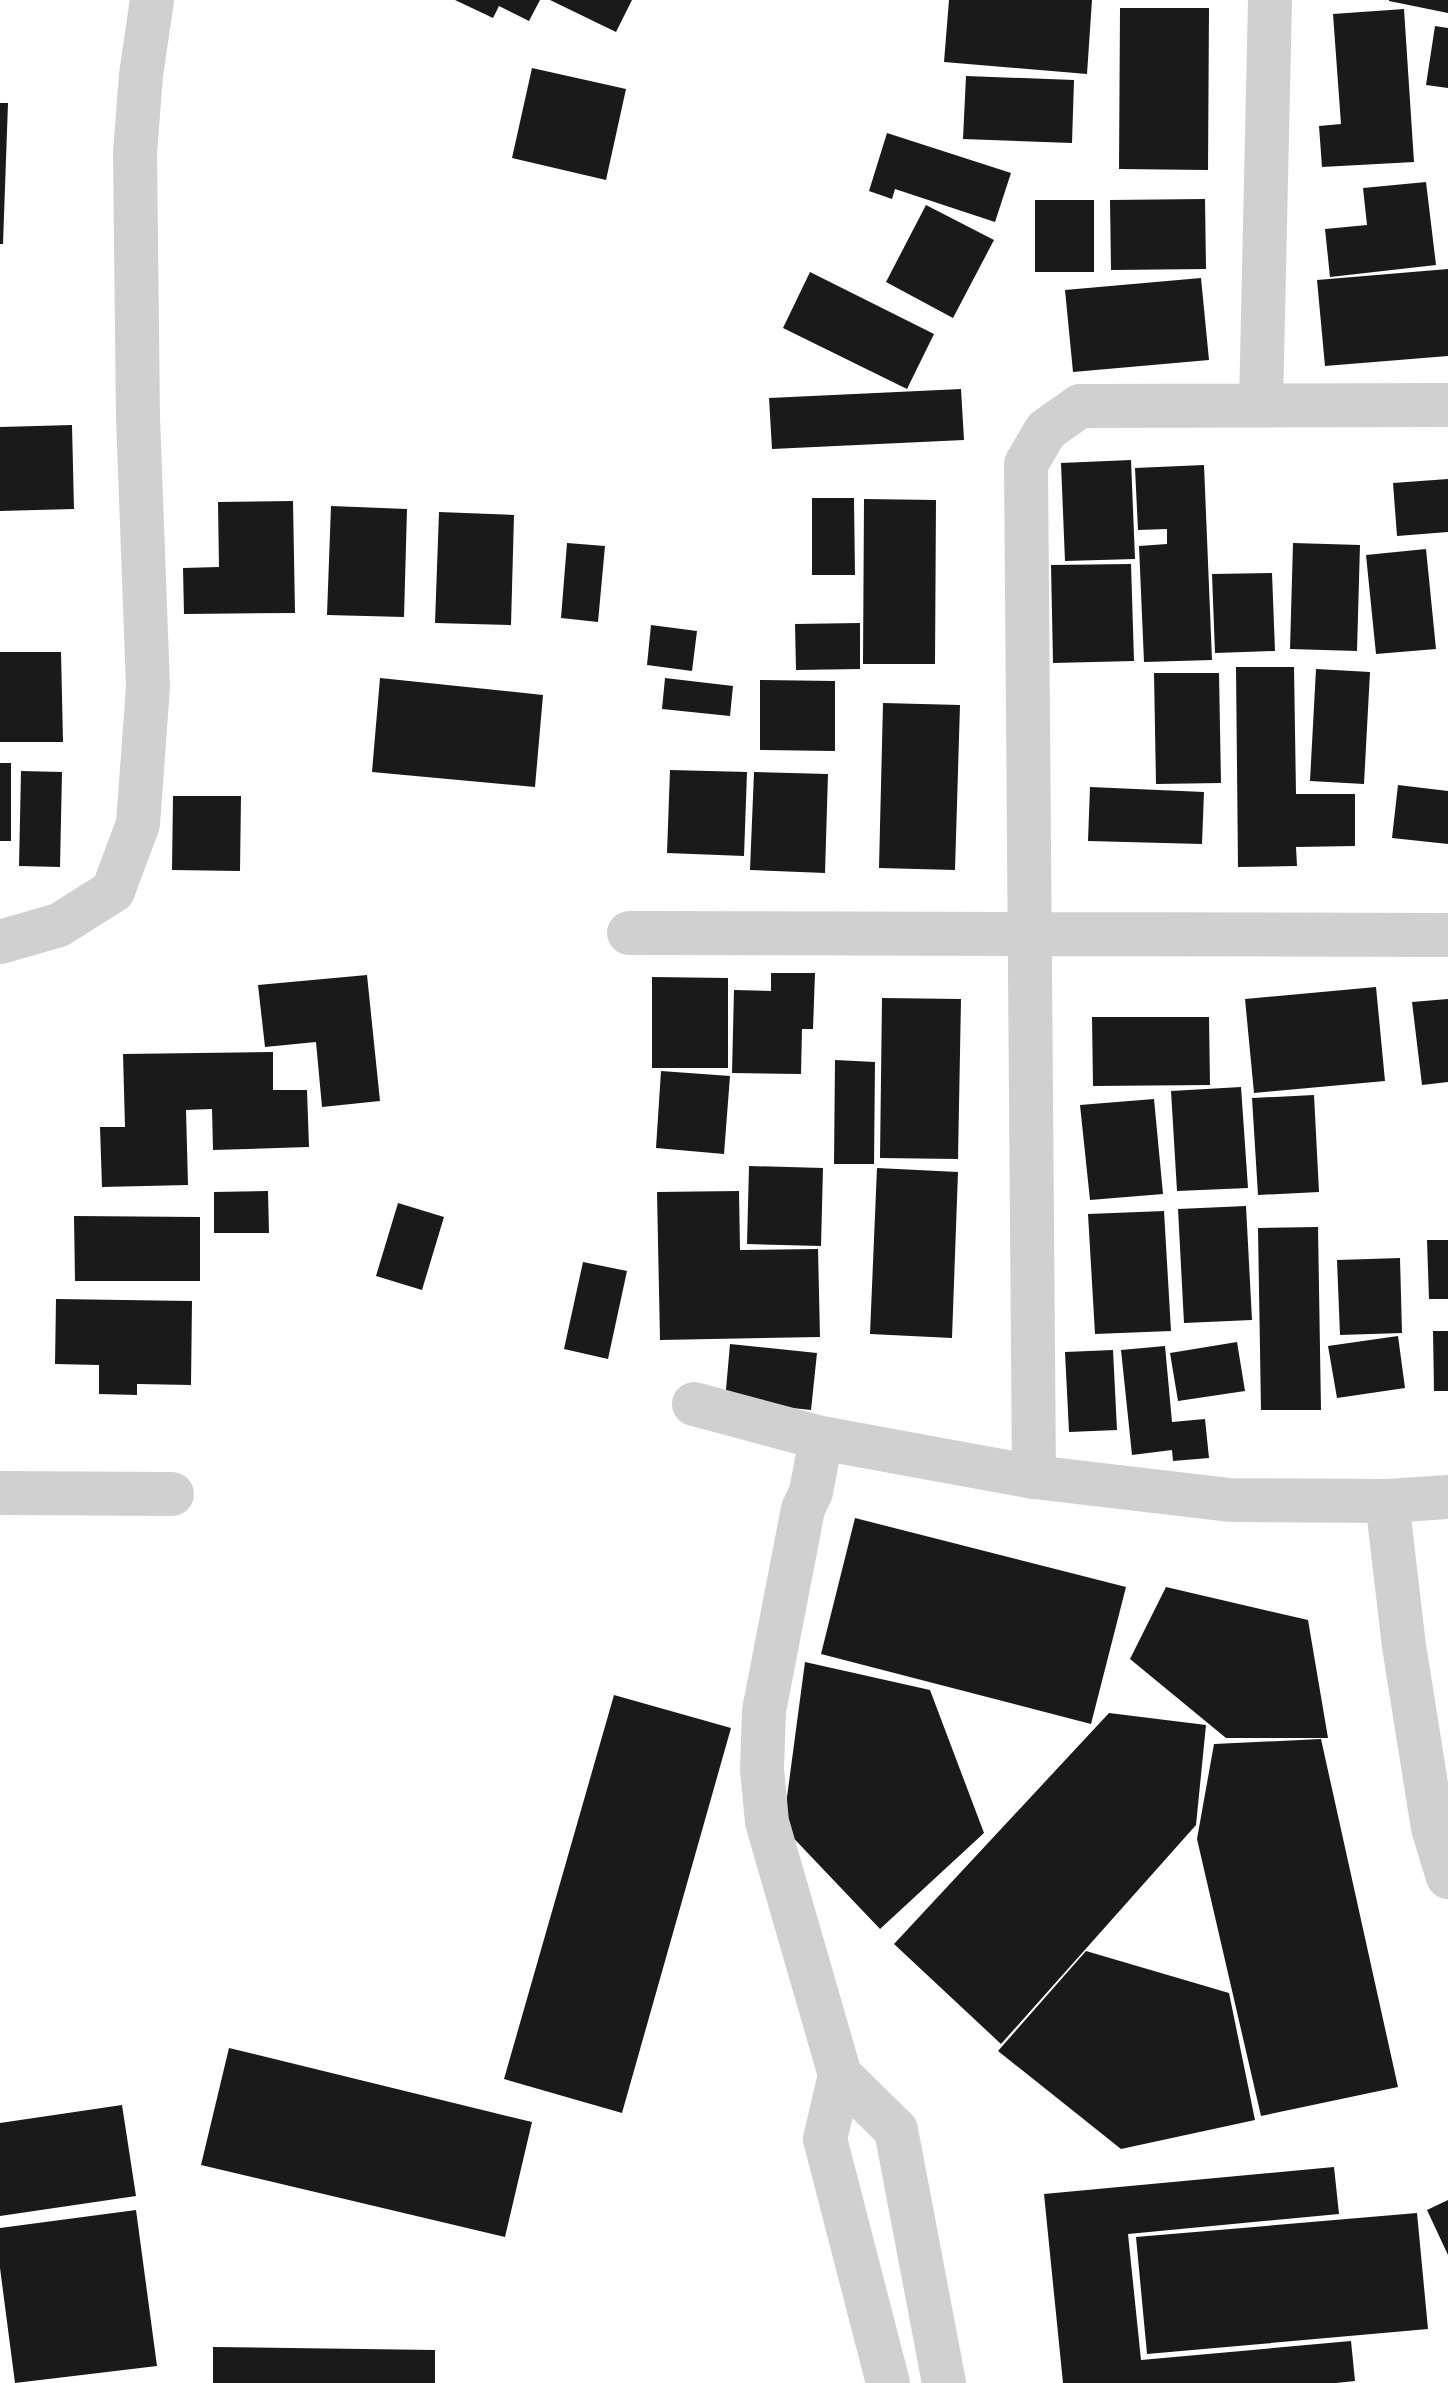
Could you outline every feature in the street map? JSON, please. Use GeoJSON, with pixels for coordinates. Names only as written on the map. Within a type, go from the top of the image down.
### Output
{"type":"FeatureCollection","features":[{"type":"Feature","properties":{"kind":"street"},"geometry":{"type":"LineString","coordinates":[[0,942],[59,925],[113,891],[138,824],[148,687],[138,417],[135,153],[141,75],[152,0]]}},
{"type":"Feature","properties":{"kind":"street"},"geometry":{"type":"LineString","coordinates":[[1261,406],[1270,0]]}},
{"type":"Feature","properties":{"kind":"street"},"geometry":{"type":"LineString","coordinates":[[1034,1477],[1026,464],[1046,430],[1080,406],[1448,405]]}},
{"type":"Feature","properties":{"kind":"street"},"geometry":{"type":"LineString","coordinates":[[629,933],[1448,935]]}},
{"type":"Feature","properties":{"kind":"street"},"geometry":{"type":"LineString","coordinates":[[694,1404],[821,1438],[1034,1477],[1230,1500],[1387,1501],[1448,1497]]}},
{"type":"Feature","properties":{"kind":"street"},"geometry":{"type":"LineString","coordinates":[[821,1438],[811,1492],[803,1509],[764,1711],[762,1769],[767,1822],[840,2075],[825,2139],[888,2383]]}},
{"type":"Feature","properties":{"kind":"street"},"geometry":{"type":"LineString","coordinates":[[0,1493],[172,1494]]}},
{"type":"Feature","properties":{"kind":"street"},"geometry":{"type":"LineString","coordinates":[[1387,1501],[1404,1646],[1433,1828],[1448,1877]]}},
{"type":"Feature","properties":{"kind":"street"},"geometry":{"type":"LineString","coordinates":[[840,2075],[896,2130],[944,2383]]}},
{"type":"Feature","properties":{"kind":"street"},"geometry":{"type":"LineString","coordinates":[[843,2210],[907,2190]]}},
{"type":"Feature","properties":{"kind":"building"},"geometry":{"type":"Polygon","coordinates":[[[455,0],[540,0],[529,21],[499,6],[493,18],[455,0]]]}},
{"type":"Feature","properties":{"kind":"building"},"geometry":{"type":"Polygon","coordinates":[[[550,0],[632,0],[616,32],[550,0]]]}},
{"type":"Feature","properties":{"kind":"building"},"geometry":{"type":"Polygon","coordinates":[[[949,0],[1092,0],[1087,74],[944,62],[949,0]]]}},
{"type":"Feature","properties":{"kind":"building"},"geometry":{"type":"Polygon","coordinates":[[[1448,0],[1448,13],[1389,1],[1448,0]]]}},
{"type":"Feature","properties":{"kind":"building"},"geometry":{"type":"Polygon","coordinates":[[[1120,8],[1209,8],[1208,170],[1119,169],[1120,8]]]}},
{"type":"Feature","properties":{"kind":"building"},"geometry":{"type":"Polygon","coordinates":[[[1404,9],[1414,162],[1322,167],[1319,126],[1341,124],[1333,14],[1404,9]]]}},
{"type":"Feature","properties":{"kind":"building"},"geometry":{"type":"Polygon","coordinates":[[[1435,26],[1448,28],[1448,88],[1426,85],[1435,26]]]}},
{"type":"Feature","properties":{"kind":"building"},"geometry":{"type":"Polygon","coordinates":[[[532,68],[626,89],[606,180],[512,158],[532,68]]]}},
{"type":"Feature","properties":{"kind":"building"},"geometry":{"type":"Polygon","coordinates":[[[966,76],[1074,80],[1072,143],[963,139],[966,76]]]}},
{"type":"Feature","properties":{"kind":"building"},"geometry":{"type":"Polygon","coordinates":[[[0,103],[8,103],[3,244],[0,244],[0,103]]]}},
{"type":"Feature","properties":{"kind":"building"},"geometry":{"type":"Polygon","coordinates":[[[887,133],[1011,173],[995,222],[895,189],[892,199],[869,191],[887,133]]]}},
{"type":"Feature","properties":{"kind":"building"},"geometry":{"type":"Polygon","coordinates":[[[1426,182],[1436,265],[1330,277],[1325,229],[1367,225],[1363,188],[1426,182]]]}},
{"type":"Feature","properties":{"kind":"building"},"geometry":{"type":"Polygon","coordinates":[[[1205,199],[1206,269],[1111,270],[1110,200],[1205,199]]]}},
{"type":"Feature","properties":{"kind":"building"},"geometry":{"type":"Polygon","coordinates":[[[1035,200],[1094,200],[1094,272],[1035,272],[1035,200]]]}},
{"type":"Feature","properties":{"kind":"building"},"geometry":{"type":"Polygon","coordinates":[[[926,205],[994,240],[953,318],[886,282],[926,205]]]}},
{"type":"Feature","properties":{"kind":"building"},"geometry":{"type":"Polygon","coordinates":[[[1448,269],[1448,356],[1325,366],[1317,280],[1448,269]]]}},
{"type":"Feature","properties":{"kind":"building"},"geometry":{"type":"Polygon","coordinates":[[[810,272],[934,334],[907,389],[783,328],[810,272]]]}},
{"type":"Feature","properties":{"kind":"building"},"geometry":{"type":"Polygon","coordinates":[[[1201,278],[1209,360],[1073,372],[1065,290],[1201,278]]]}},
{"type":"Feature","properties":{"kind":"building"},"geometry":{"type":"Polygon","coordinates":[[[961,389],[964,440],[772,449],[769,398],[961,389]]]}},
{"type":"Feature","properties":{"kind":"building"},"geometry":{"type":"Polygon","coordinates":[[[72,425],[74,509],[0,511],[0,427],[72,425]]]}},
{"type":"Feature","properties":{"kind":"building"},"geometry":{"type":"Polygon","coordinates":[[[1131,460],[1135,559],[1065,561],[1061,463],[1131,460]]]}},
{"type":"Feature","properties":{"kind":"building"},"geometry":{"type":"Polygon","coordinates":[[[1204,465],[1212,660],[1144,662],[1139,546],[1167,544],[1167,529],[1138,530],[1135,468],[1204,465]]]}},
{"type":"Feature","properties":{"kind":"building"},"geometry":{"type":"Polygon","coordinates":[[[1448,479],[1448,532],[1397,536],[1393,483],[1448,479]]]}},
{"type":"Feature","properties":{"kind":"building"},"geometry":{"type":"Polygon","coordinates":[[[812,498],[854,498],[855,575],[812,575],[812,498]]]}},
{"type":"Feature","properties":{"kind":"building"},"geometry":{"type":"Polygon","coordinates":[[[864,499],[936,500],[935,664],[863,664],[864,499]]]}},
{"type":"Feature","properties":{"kind":"building"},"geometry":{"type":"Polygon","coordinates":[[[293,501],[295,613],[184,614],[183,568],[219,567],[218,502],[293,501]]]}},
{"type":"Feature","properties":{"kind":"building"},"geometry":{"type":"Polygon","coordinates":[[[331,506],[407,509],[404,617],[327,615],[331,506]]]}},
{"type":"Feature","properties":{"kind":"building"},"geometry":{"type":"Polygon","coordinates":[[[439,512],[514,515],[511,625],[435,623],[439,512]]]}},
{"type":"Feature","properties":{"kind":"building"},"geometry":{"type":"Polygon","coordinates":[[[567,543],[605,546],[598,622],[561,618],[567,543]]]}},
{"type":"Feature","properties":{"kind":"building"},"geometry":{"type":"Polygon","coordinates":[[[1293,543],[1360,545],[1357,651],[1290,649],[1293,543]]]}},
{"type":"Feature","properties":{"kind":"building"},"geometry":{"type":"Polygon","coordinates":[[[1426,549],[1436,649],[1376,654],[1366,555],[1426,549]]]}},
{"type":"Feature","properties":{"kind":"building"},"geometry":{"type":"Polygon","coordinates":[[[1131,564],[1134,661],[1053,663],[1051,565],[1131,564]]]}},
{"type":"Feature","properties":{"kind":"building"},"geometry":{"type":"Polygon","coordinates":[[[1272,573],[1275,651],[1215,653],[1212,574],[1272,573]]]}},
{"type":"Feature","properties":{"kind":"building"},"geometry":{"type":"Polygon","coordinates":[[[860,623],[860,669],[796,670],[795,624],[860,623]]]}},
{"type":"Feature","properties":{"kind":"building"},"geometry":{"type":"Polygon","coordinates":[[[651,625],[697,631],[692,671],[647,665],[651,625]]]}},
{"type":"Feature","properties":{"kind":"building"},"geometry":{"type":"Polygon","coordinates":[[[0,652],[61,652],[63,742],[0,742],[0,652]]]}},
{"type":"Feature","properties":{"kind":"building"},"geometry":{"type":"Polygon","coordinates":[[[1236,667],[1294,667],[1296,794],[1355,794],[1355,846],[1296,847],[1297,866],[1238,867],[1236,667]]]}},
{"type":"Feature","properties":{"kind":"building"},"geometry":{"type":"Polygon","coordinates":[[[1316,669],[1370,672],[1364,784],[1310,781],[1316,669]]]}},
{"type":"Feature","properties":{"kind":"building"},"geometry":{"type":"Polygon","coordinates":[[[1154,673],[1219,673],[1221,783],[1156,784],[1154,673]]]}},
{"type":"Feature","properties":{"kind":"building"},"geometry":{"type":"Polygon","coordinates":[[[380,678],[543,695],[535,787],[372,772],[380,678]]]}},
{"type":"Feature","properties":{"kind":"building"},"geometry":{"type":"Polygon","coordinates":[[[665,678],[733,686],[730,716],[662,709],[665,678]]]}},
{"type":"Feature","properties":{"kind":"building"},"geometry":{"type":"Polygon","coordinates":[[[760,680],[835,681],[835,751],[760,750],[760,680]]]}},
{"type":"Feature","properties":{"kind":"building"},"geometry":{"type":"Polygon","coordinates":[[[883,703],[960,705],[955,870],[879,868],[883,703]]]}},
{"type":"Feature","properties":{"kind":"building"},"geometry":{"type":"Polygon","coordinates":[[[0,763],[11,763],[11,841],[0,841],[0,763]]]}},
{"type":"Feature","properties":{"kind":"building"},"geometry":{"type":"Polygon","coordinates":[[[670,770],[747,772],[744,856],[667,853],[670,770]]]}},
{"type":"Feature","properties":{"kind":"building"},"geometry":{"type":"Polygon","coordinates":[[[21,771],[62,772],[60,867],[19,866],[21,771]]]}},
{"type":"Feature","properties":{"kind":"building"},"geometry":{"type":"Polygon","coordinates":[[[754,772],[828,774],[825,873],[750,870],[754,772]]]}},
{"type":"Feature","properties":{"kind":"building"},"geometry":{"type":"Polygon","coordinates":[[[1398,785],[1448,791],[1448,844],[1392,838],[1398,785]]]}},
{"type":"Feature","properties":{"kind":"building"},"geometry":{"type":"Polygon","coordinates":[[[1090,787],[1204,792],[1202,844],[1088,841],[1090,787]]]}},
{"type":"Feature","properties":{"kind":"building"},"geometry":{"type":"Polygon","coordinates":[[[173,796],[241,796],[240,871],[172,870],[173,796]]]}},
{"type":"Feature","properties":{"kind":"building"},"geometry":{"type":"Polygon","coordinates":[[[771,973],[815,973],[813,1029],[802,1029],[801,1074],[732,1073],[734,990],[771,991],[771,973]]]}},
{"type":"Feature","properties":{"kind":"building"},"geometry":{"type":"Polygon","coordinates":[[[367,975],[380,1101],[322,1107],[316,1042],[265,1047],[258,985],[367,975]]]}},
{"type":"Feature","properties":{"kind":"building"},"geometry":{"type":"Polygon","coordinates":[[[652,977],[728,978],[728,1068],[652,1068],[652,977]]]}},
{"type":"Feature","properties":{"kind":"building"},"geometry":{"type":"Polygon","coordinates":[[[1376,987],[1385,1081],[1254,1093],[1245,999],[1376,987]]]}},
{"type":"Feature","properties":{"kind":"building"},"geometry":{"type":"Polygon","coordinates":[[[882,998],[961,999],[958,1159],[880,1158],[882,998]]]}},
{"type":"Feature","properties":{"kind":"building"},"geometry":{"type":"Polygon","coordinates":[[[1448,999],[1448,1082],[1422,1085],[1412,1002],[1448,999]]]}},
{"type":"Feature","properties":{"kind":"building"},"geometry":{"type":"Polygon","coordinates":[[[1092,1017],[1209,1017],[1210,1085],[1093,1086],[1092,1017]]]}},
{"type":"Feature","properties":{"kind":"building"},"geometry":{"type":"Polygon","coordinates":[[[273,1052],[273,1090],[307,1090],[309,1147],[213,1150],[212,1109],[186,1110],[188,1185],[102,1187],[100,1127],[125,1127],[123,1054],[273,1052]]]}},
{"type":"Feature","properties":{"kind":"building"},"geometry":{"type":"Polygon","coordinates":[[[835,1060],[875,1062],[874,1164],[834,1164],[835,1060]]]}},
{"type":"Feature","properties":{"kind":"building"},"geometry":{"type":"Polygon","coordinates":[[[661,1071],[730,1076],[724,1154],[656,1148],[661,1071]]]}},
{"type":"Feature","properties":{"kind":"building"},"geometry":{"type":"Polygon","coordinates":[[[1241,1087],[1248,1188],[1177,1191],[1171,1091],[1241,1087]]]}},
{"type":"Feature","properties":{"kind":"building"},"geometry":{"type":"Polygon","coordinates":[[[1314,1095],[1319,1192],[1258,1195],[1252,1098],[1314,1095]]]}},
{"type":"Feature","properties":{"kind":"building"},"geometry":{"type":"Polygon","coordinates":[[[1154,1099],[1163,1194],[1090,1200],[1080,1105],[1154,1099]]]}},
{"type":"Feature","properties":{"kind":"building"},"geometry":{"type":"Polygon","coordinates":[[[749,1166],[823,1168],[821,1246],[747,1244],[749,1166]]]}},
{"type":"Feature","properties":{"kind":"building"},"geometry":{"type":"Polygon","coordinates":[[[877,1168],[958,1172],[952,1338],[870,1334],[877,1168]]]}},
{"type":"Feature","properties":{"kind":"building"},"geometry":{"type":"Polygon","coordinates":[[[268,1191],[269,1233],[214,1233],[214,1192],[268,1191]]]}},
{"type":"Feature","properties":{"kind":"building"},"geometry":{"type":"Polygon","coordinates":[[[739,1191],[740,1250],[818,1249],[820,1337],[660,1340],[657,1192],[739,1191]]]}},
{"type":"Feature","properties":{"kind":"building"},"geometry":{"type":"Polygon","coordinates":[[[398,1203],[444,1217],[422,1290],[376,1276],[398,1203]]]}},
{"type":"Feature","properties":{"kind":"building"},"geometry":{"type":"Polygon","coordinates":[[[1246,1206],[1252,1320],[1184,1323],[1178,1209],[1246,1206]]]}},
{"type":"Feature","properties":{"kind":"building"},"geometry":{"type":"Polygon","coordinates":[[[1164,1211],[1171,1331],[1095,1334],[1088,1214],[1164,1211]]]}},
{"type":"Feature","properties":{"kind":"building"},"geometry":{"type":"Polygon","coordinates":[[[74,1216],[200,1217],[200,1281],[75,1281],[74,1216]]]}},
{"type":"Feature","properties":{"kind":"building"},"geometry":{"type":"Polygon","coordinates":[[[1318,1227],[1321,1410],[1261,1410],[1258,1228],[1318,1227]]]}},
{"type":"Feature","properties":{"kind":"building"},"geometry":{"type":"Polygon","coordinates":[[[1427,1240],[1448,1240],[1448,1299],[1429,1299],[1427,1240]]]}},
{"type":"Feature","properties":{"kind":"building"},"geometry":{"type":"Polygon","coordinates":[[[1400,1258],[1402,1333],[1340,1335],[1337,1260],[1400,1258]]]}},
{"type":"Feature","properties":{"kind":"building"},"geometry":{"type":"Polygon","coordinates":[[[583,1262],[627,1271],[608,1359],[564,1349],[583,1262]]]}},
{"type":"Feature","properties":{"kind":"building"},"geometry":{"type":"Polygon","coordinates":[[[56,1299],[192,1301],[191,1385],[137,1384],[137,1395],[99,1394],[99,1365],[55,1364],[56,1299]]]}},
{"type":"Feature","properties":{"kind":"building"},"geometry":{"type":"Polygon","coordinates":[[[1433,1331],[1448,1331],[1448,1391],[1434,1391],[1433,1331]]]}},
{"type":"Feature","properties":{"kind":"building"},"geometry":{"type":"Polygon","coordinates":[[[1398,1336],[1405,1388],[1337,1398],[1328,1346],[1398,1336]]]}},
{"type":"Feature","properties":{"kind":"building"},"geometry":{"type":"Polygon","coordinates":[[[1237,1342],[1245,1391],[1178,1401],[1170,1353],[1237,1342]]]}},
{"type":"Feature","properties":{"kind":"building"},"geometry":{"type":"Polygon","coordinates":[[[730,1344],[817,1353],[811,1410],[725,1401],[730,1344]]]}},
{"type":"Feature","properties":{"kind":"building"},"geometry":{"type":"Polygon","coordinates":[[[1165,1346],[1172,1422],[1205,1419],[1209,1458],[1173,1461],[1172,1450],[1132,1455],[1121,1350],[1165,1346]]]}},
{"type":"Feature","properties":{"kind":"building"},"geometry":{"type":"Polygon","coordinates":[[[1113,1350],[1117,1430],[1069,1432],[1065,1352],[1113,1350]]]}},
{"type":"Feature","properties":{"kind":"building"},"geometry":{"type":"Polygon","coordinates":[[[855,1518],[1126,1587],[1091,1724],[821,1654],[855,1518]]]}},
{"type":"Feature","properties":{"kind":"building"},"geometry":{"type":"Polygon","coordinates":[[[1166,1587],[1308,1620],[1328,1738],[1226,1738],[1130,1659],[1166,1587]]]}},
{"type":"Feature","properties":{"kind":"building"},"geometry":{"type":"Polygon","coordinates":[[[805,1662],[930,1690],[984,1833],[880,1929],[783,1827],[805,1662]]]}},
{"type":"Feature","properties":{"kind":"building"},"geometry":{"type":"Polygon","coordinates":[[[614,1695],[731,1728],[622,2113],[504,2079],[614,1695]]]}},
{"type":"Feature","properties":{"kind":"building"},"geometry":{"type":"Polygon","coordinates":[[[1109,1713],[1206,1725],[1196,1825],[1001,2044],[894,1944],[1109,1713]]]}},
{"type":"Feature","properties":{"kind":"building"},"geometry":{"type":"Polygon","coordinates":[[[1321,1739],[1398,2087],[1261,2116],[1197,1839],[1214,1744],[1321,1739]]]}},
{"type":"Feature","properties":{"kind":"building"},"geometry":{"type":"Polygon","coordinates":[[[1086,1951],[1229,1993],[1255,2120],[1121,2149],[998,2051],[1086,1951]]]}},
{"type":"Feature","properties":{"kind":"building"},"geometry":{"type":"Polygon","coordinates":[[[229,2048],[532,2122],[505,2237],[201,2165],[229,2048]]]}},
{"type":"Feature","properties":{"kind":"building"},"geometry":{"type":"Polygon","coordinates":[[[122,2105],[136,2196],[0,2216],[0,2123],[122,2105]]]}},
{"type":"Feature","properties":{"kind":"building"},"geometry":{"type":"Polygon","coordinates":[[[1334,2167],[1339,2214],[1128,2234],[1141,2360],[1351,2341],[1355,2381],[1063,2383],[1044,2194],[1334,2167]]]}},
{"type":"Feature","properties":{"kind":"building"},"geometry":{"type":"Polygon","coordinates":[[[1448,2200],[1448,2255],[1427,2210],[1448,2200]]]}},
{"type":"Feature","properties":{"kind":"building"},"geometry":{"type":"Polygon","coordinates":[[[136,2210],[157,2366],[15,2383],[0,2268],[0,2228],[136,2210]]]}},
{"type":"Feature","properties":{"kind":"building"},"geometry":{"type":"Polygon","coordinates":[[[1417,2213],[1428,2329],[1147,2354],[1136,2237],[1417,2213]]]}},
{"type":"Feature","properties":{"kind":"building"},"geometry":{"type":"Polygon","coordinates":[[[213,2347],[435,2350],[435,2383],[213,2383],[213,2347]]]}}]}
